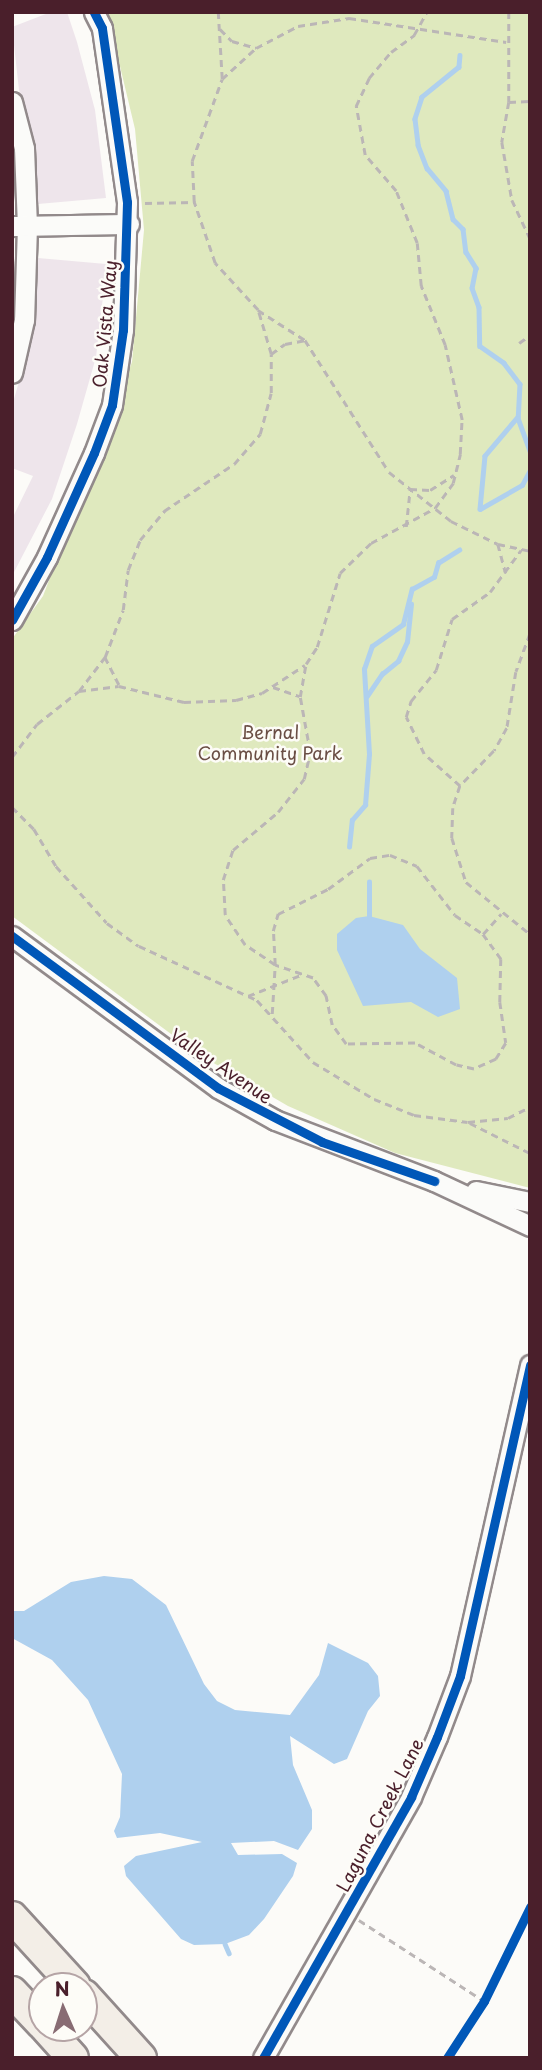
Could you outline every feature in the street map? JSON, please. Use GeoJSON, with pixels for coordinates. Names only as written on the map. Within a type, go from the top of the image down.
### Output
{"type":"FeatureCollection","features":[{"type":"Feature","properties":{"kind":"highway"},"geometry":{"type":"LineString","coordinates":[[12,1917],[62,1972]]}},
{"type":"Feature","properties":{"kind":"highway"},"geometry":{"type":"LineString","coordinates":[[12,1992],[28,2009]]}},
{"type":"Feature","properties":{"kind":"highway"},"geometry":{"type":"LineString","coordinates":[[98,2010],[141,2058]]}},
{"type":"Feature","properties":{"kind":"highway"},"geometry":{"type":"LineString","coordinates":[[59,2042],[73,2058]]}},
{"type":"Feature","properties":{"kind":"street","name":"Oak Vista Way"},"geometry":{"type":"LineString","coordinates":[[12,620],[47,557],[112,405],[123,330],[129,223],[102,28],[94,12]]}},
{"type":"Feature","properties":{"kind":"street"},"geometry":{"type":"LineString","coordinates":[[12,102],[24,148],[20,226],[24,320],[12,373]]}},
{"type":"Feature","properties":{"kind":"street"},"geometry":{"type":"LineString","coordinates":[[20,226],[129,223]]}},
{"type":"Feature","properties":{"kind":"street","name":"Valley Avenue"},"geometry":{"type":"LineString","coordinates":[[12,936],[241,1101],[323,1142],[435,1181],[530,1226]]}},
{"type":"Feature","properties":{"kind":"street","name":"Valley Avenue"},"geometry":{"type":"LineString","coordinates":[[435,1181],[530,1202]]}},
{"type":"Feature","properties":{"kind":"street","name":"Laguna Creek Lane"},"geometry":{"type":"LineString","coordinates":[[263,2058],[411,1797],[460,1676],[530,1365]]}},
{"type":"Feature","properties":{"kind":"path"},"geometry":{"type":"LineString","coordinates":[[218,12],[222,79],[192,161],[194,202],[215,262],[257,310],[305,340],[382,462],[410,489],[435,508],[498,544],[530,551]]}},
{"type":"Feature","properties":{"kind":"path"},"geometry":{"type":"LineString","coordinates":[[79,691],[119,686],[184,702],[236,700],[273,687],[306,664],[317,648],[340,573],[371,543],[406,527],[435,508],[455,475],[463,420],[445,345],[421,286],[417,243],[396,191],[365,155],[356,106],[369,78],[420,27],[427,12]]}},
{"type":"Feature","properties":{"kind":"path"},"geometry":{"type":"LineString","coordinates":[[509,12],[506,43],[509,102],[502,142],[512,200],[530,238]]}},
{"type":"Feature","properties":{"kind":"path"},"geometry":{"type":"LineString","coordinates":[[222,79],[256,48],[298,26],[349,18],[420,27],[506,43]]}},
{"type":"Feature","properties":{"kind":"path"},"geometry":{"type":"LineString","coordinates":[[220,29],[232,41],[256,48]]}},
{"type":"Feature","properties":{"kind":"path"},"geometry":{"type":"LineString","coordinates":[[509,102],[530,101]]}},
{"type":"Feature","properties":{"kind":"path"},"geometry":{"type":"LineString","coordinates":[[127,202],[194,202]]}},
{"type":"Feature","properties":{"kind":"path"},"geometry":{"type":"LineString","coordinates":[[12,757],[37,724],[79,691],[105,657],[123,610],[128,570],[140,540],[164,511],[234,464],[260,434],[271,393],[271,354],[257,310]]}},
{"type":"Feature","properties":{"kind":"path"},"geometry":{"type":"LineString","coordinates":[[519,343],[530,335]]}},
{"type":"Feature","properties":{"kind":"path"},"geometry":{"type":"LineString","coordinates":[[271,354],[285,344],[305,340]]}},
{"type":"Feature","properties":{"kind":"path"},"geometry":{"type":"LineString","coordinates":[[410,489],[430,491],[455,475]]}},
{"type":"Feature","properties":{"kind":"path"},"geometry":{"type":"LineString","coordinates":[[406,527],[410,489]]}},
{"type":"Feature","properties":{"kind":"path"},"geometry":{"type":"LineString","coordinates":[[498,544],[506,573]]}},
{"type":"Feature","properties":{"kind":"path"},"geometry":{"type":"LineString","coordinates":[[460,786],[424,754],[406,717],[411,701],[436,670],[452,619],[490,592],[521,550]]}},
{"type":"Feature","properties":{"kind":"path"},"geometry":{"type":"LineString","coordinates":[[530,634],[516,672],[508,728],[494,751],[460,786],[453,808],[458,864],[466,882],[500,914],[530,934]]}},
{"type":"Feature","properties":{"kind":"path"},"geometry":{"type":"LineString","coordinates":[[105,657],[119,686]]}},
{"type":"Feature","properties":{"kind":"path"},"geometry":{"type":"LineString","coordinates":[[272,1014],[275,965],[273,931],[278,914],[328,889],[370,858],[390,856],[417,866],[456,915],[483,934],[500,958],[500,1002],[506,1043],[496,1059],[474,1069],[456,1065],[415,1043],[346,1044],[332,1026],[326,996],[305,974],[275,965],[245,945],[225,915],[223,880],[233,850],[278,812],[304,779],[310,752],[300,697],[306,664]]}},
{"type":"Feature","properties":{"kind":"path"},"geometry":{"type":"LineString","coordinates":[[273,687],[300,697]]}},
{"type":"Feature","properties":{"kind":"path"},"geometry":{"type":"LineString","coordinates":[[12,807],[34,829],[56,866],[107,923],[139,946],[248,996],[272,1014],[313,1062],[374,1099],[414,1115],[467,1122],[508,1118],[530,1107]]}},
{"type":"Feature","properties":{"kind":"path"},"geometry":{"type":"LineString","coordinates":[[483,934],[500,914]]}},
{"type":"Feature","properties":{"kind":"path"},"geometry":{"type":"LineString","coordinates":[[248,996],[305,974]]}},
{"type":"Feature","properties":{"kind":"path"},"geometry":{"type":"LineString","coordinates":[[467,1122],[529,1153],[530,1144]]}},
{"type":"Feature","properties":{"kind":"path"},"geometry":{"type":"LineString","coordinates":[[347,1912],[484,2001]]}},
{"type":"Feature","properties":{"kind":"path"},"geometry":{"type":"LineString","coordinates":[[477,2012],[489,1989]]}},
{"type":"Feature","properties":{"kind":"green space","name":"Bernal Community Park"},"geometry":{"type":"Polygon","coordinates":[[[107,12],[530,12],[530,1188],[395,1153],[288,1106],[198,1054],[12,916],[12,639],[43,596],[132,362],[144,230],[135,129],[107,12]]]}},
{"type":"Feature","properties":{"kind":"water"},"geometry":{"type":"Polygon","coordinates":[[[369,916],[403,925],[420,949],[457,978],[460,1009],[438,1017],[411,1002],[363,1006],[337,950],[337,934],[356,918],[369,916]]]}},
{"type":"Feature","properties":{"kind":"water"},"geometry":{"type":"Polygon","coordinates":[[[104,1576],[132,1579],[166,1605],[204,1684],[217,1701],[235,1710],[290,1715],[319,1675],[328,1643],[368,1663],[378,1676],[380,1696],[368,1711],[347,1759],[334,1764],[290,1736],[293,1765],[312,1810],[312,1829],[298,1850],[274,1841],[231,1843],[238,1855],[282,1854],[297,1863],[293,1876],[264,1919],[249,1935],[225,1944],[194,1945],[181,1939],[126,1876],[124,1866],[136,1856],[202,1842],[160,1833],[117,1838],[114,1831],[120,1817],[122,1774],[88,1700],[52,1660],[12,1638],[12,1611],[24,1611],[71,1582],[104,1576]]]}},
{"type":"Feature","properties":{"kind":"building"},"geometry":{"type":"Polygon","coordinates":[[[51,12],[67,12],[77,42],[95,110],[106,198],[38,204],[36,145],[19,90],[12,27],[51,12]]]}},
{"type":"Feature","properties":{"kind":"building"},"geometry":{"type":"Polygon","coordinates":[[[38,258],[106,264],[96,357],[77,424],[52,499],[12,576],[12,519],[33,476],[12,468],[12,406],[36,322],[38,258]]]}},
{"type":"Feature","properties":{"kind":"waterway"},"geometry":{"type":"LineString","coordinates":[[460,55],[459,67],[422,97],[415,119],[418,145],[427,168],[446,191],[453,219],[463,229],[466,252],[476,268],[472,288],[479,307],[480,346],[504,363],[520,384],[518,417],[485,456],[480,509]]}},
{"type":"Feature","properties":{"kind":"waterway"},"geometry":{"type":"LineString","coordinates":[[518,418],[530,451]]}},
{"type":"Feature","properties":{"kind":"waterway"},"geometry":{"type":"LineString","coordinates":[[480,509],[522,485],[530,470]]}},
{"type":"Feature","properties":{"kind":"waterway"},"geometry":{"type":"LineString","coordinates":[[349,847],[352,820],[365,805],[369,754],[364,669],[372,646],[403,624],[412,589],[434,577],[438,563],[459,550]]}},
{"type":"Feature","properties":{"kind":"waterway"},"geometry":{"type":"LineString","coordinates":[[367,696],[382,674],[398,661],[407,642],[411,604]]}},
{"type":"Feature","properties":{"kind":"waterway"},"geometry":{"type":"LineString","coordinates":[[369,882],[369,916]]}},
{"type":"Feature","properties":{"kind":"waterway"},"geometry":{"type":"LineString","coordinates":[[225,1944],[229,1953]]}},
{"type":"Feature","properties":{"kind":"cycle path"},"geometry":{"type":"LineString","coordinates":[[12,620],[47,557],[94,453],[112,405],[123,330],[127,202],[102,28],[94,12]]}},
{"type":"Feature","properties":{"kind":"cycle path"},"geometry":{"type":"LineString","coordinates":[[12,936],[218,1088],[322,1142],[434,1181]]}},
{"type":"Feature","properties":{"kind":"cycle path"},"geometry":{"type":"LineString","coordinates":[[263,2058],[411,1797],[437,1737],[460,1676],[530,1365]]}},
{"type":"Feature","properties":{"kind":"cycle path"},"geometry":{"type":"LineString","coordinates":[[447,2058],[484,2001],[530,1907]]}}]}
